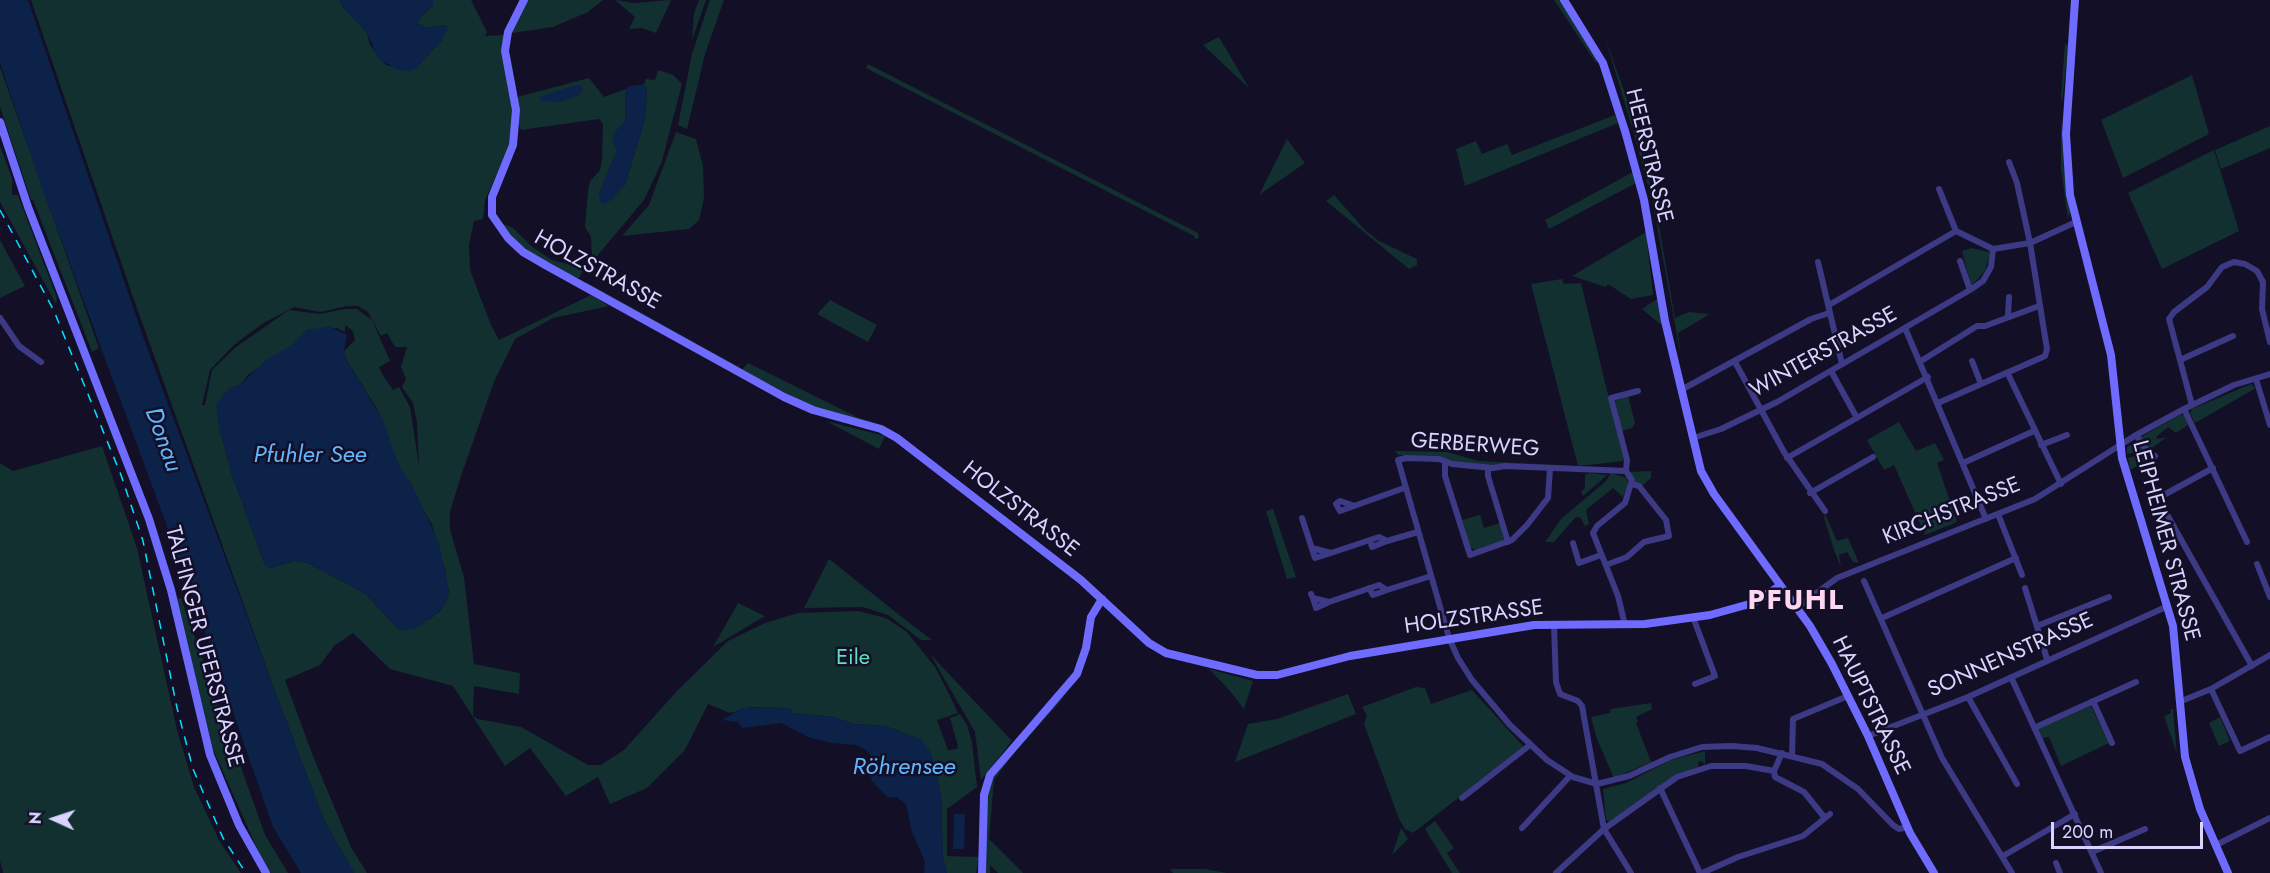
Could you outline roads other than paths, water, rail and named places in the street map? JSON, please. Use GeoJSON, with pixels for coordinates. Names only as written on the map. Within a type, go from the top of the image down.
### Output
{"type":"FeatureCollection","features":[{"type":"Feature","properties":{"kind":"street","name":"HOLZSTRASSE"},"geometry":{"type":"LineString","coordinates":[[524,0],[508,32],[506,51],[516,110],[513,146],[492,197],[492,215],[508,238],[523,252],[547,266],[784,397],[813,410],[881,429],[897,438],[1102,599],[1149,643],[1166,653],[1257,675],[1276,675],[1350,656],[1449,638],[1554,625],[1625,625],[1726,612],[1753,603],[1780,586]]}},
{"type":"Feature","properties":{"kind":"street","name":"HEERSTRASSE"},"geometry":{"type":"LineString","coordinates":[[1564,0],[1597,51],[1616,98],[1644,200],[1668,332]]}},
{"type":"Feature","properties":{"kind":"street","name":"LEIPHEIMER STRASSE"},"geometry":{"type":"LineString","coordinates":[[2075,0],[2066,155],[2076,222],[2111,355],[2119,446],[2135,507],[2168,606],[2176,647],[2185,757],[2200,809],[2228,873]]}},
{"type":"Feature","properties":{"kind":"street","name":"TALFINGER UFERSTRASSE"},"geometry":{"type":"LineString","coordinates":[[0,122],[30,210],[128,459],[167,575],[210,755],[239,825],[266,873]]}},
{"type":"Feature","properties":{"kind":"street"},"geometry":{"type":"LineString","coordinates":[[1938,403],[2045,356],[2047,349],[2030,243],[2016,183],[2008,162]]}},
{"type":"Feature","properties":{"kind":"street"},"geometry":{"type":"LineString","coordinates":[[1940,189],[1956,231],[1993,249],[2030,243],[2076,222]]}},
{"type":"Feature","properties":{"kind":"street"},"geometry":{"type":"LineString","coordinates":[[1829,305],[1956,231]]}},
{"type":"Feature","properties":{"kind":"street","name":"WINTERSTRASSE"},"geometry":{"type":"LineString","coordinates":[[1693,438],[1721,429],[1762,410],[1970,290],[1983,281],[1990,267],[1993,249]]}},
{"type":"Feature","properties":{"kind":"street"},"geometry":{"type":"LineString","coordinates":[[1818,261],[1842,364]]}},
{"type":"Feature","properties":{"kind":"street"},"geometry":{"type":"LineString","coordinates":[[1960,261],[1970,290]]}},
{"type":"Feature","properties":{"kind":"street"},"geometry":{"type":"LineString","coordinates":[[2192,405],[2169,319],[2174,312],[2207,287],[2222,267],[2234,262],[2245,264],[2257,271],[2262,279],[2262,309],[2270,342]]}},
{"type":"Feature","properties":{"kind":"street"},"geometry":{"type":"LineString","coordinates":[[2008,297],[2008,316]]}},
{"type":"Feature","properties":{"kind":"street"},"geometry":{"type":"LineString","coordinates":[[1921,361],[1977,326],[1985,326],[2039,306]]}},
{"type":"Feature","properties":{"kind":"street"},"geometry":{"type":"LineString","coordinates":[[1681,390],[1829,313]]}},
{"type":"Feature","properties":{"kind":"street"},"geometry":{"type":"LineString","coordinates":[[0,318],[19,346],[41,362]]}},
{"type":"Feature","properties":{"kind":"street"},"geometry":{"type":"LineString","coordinates":[[1905,328],[1928,377],[1986,519]]}},
{"type":"Feature","properties":{"kind":"street","name":"HAUPTSTRASSE"},"geometry":{"type":"LineString","coordinates":[[1668,332],[1701,471],[1708,485],[1796,608],[1832,664],[1868,736],[1908,827],[1934,873]]}},
{"type":"Feature","properties":{"kind":"street"},"geometry":{"type":"LineString","coordinates":[[2180,360],[2233,336]]}},
{"type":"Feature","properties":{"kind":"street"},"geometry":{"type":"LineString","coordinates":[[1972,361],[1981,384]]}},
{"type":"Feature","properties":{"kind":"street"},"geometry":{"type":"LineString","coordinates":[[1735,362],[1787,458],[1825,511]]}},
{"type":"Feature","properties":{"kind":"street"},"geometry":{"type":"LineString","coordinates":[[1831,371],[1857,418]]}},
{"type":"Feature","properties":{"kind":"street"},"geometry":{"type":"LineString","coordinates":[[2008,374],[2061,484]]}},
{"type":"Feature","properties":{"kind":"street","name":"KIRCHSTRASSE"},"geometry":{"type":"LineString","coordinates":[[1796,608],[1837,578],[1998,514],[2061,484],[2136,435],[2184,409],[2220,391],[2270,374]]}},
{"type":"Feature","properties":{"kind":"street"},"geometry":{"type":"LineString","coordinates":[[1787,458],[1928,377]]}},
{"type":"Feature","properties":{"kind":"street"},"geometry":{"type":"LineString","coordinates":[[2256,379],[2270,425]]}},
{"type":"Feature","properties":{"kind":"street"},"geometry":{"type":"LineString","coordinates":[[1625,625],[1618,596],[1594,539],[1594,530],[1625,503],[1632,484],[1631,477],[1626,471],[1627,460],[1611,398],[1638,391]]}},
{"type":"Feature","properties":{"kind":"street"},"geometry":{"type":"LineString","coordinates":[[2184,409],[2247,542]]}},
{"type":"Feature","properties":{"kind":"street"},"geometry":{"type":"LineString","coordinates":[[1963,463],[2034,431]]}},
{"type":"Feature","properties":{"kind":"street"},"geometry":{"type":"LineString","coordinates":[[2041,445],[2067,435]]}},
{"type":"Feature","properties":{"kind":"street"},"geometry":{"type":"LineString","coordinates":[[2136,435],[2152,458],[2155,456]]}},
{"type":"Feature","properties":{"kind":"street","name":"GERBERWEG"},"geometry":{"type":"LineString","coordinates":[[1404,488],[1398,460],[1406,458],[1488,468],[1505,466],[1626,471]]}},
{"type":"Feature","properties":{"kind":"street"},"geometry":{"type":"LineString","coordinates":[[1810,493],[1873,458]]}},
{"type":"Feature","properties":{"kind":"street"},"geometry":{"type":"LineString","coordinates":[[1445,461],[1445,476],[1470,555],[1508,542],[1488,476],[1488,468]]}},
{"type":"Feature","properties":{"kind":"street"},"geometry":{"type":"LineString","coordinates":[[2213,468],[2162,496],[2160,501],[2252,666]]}},
{"type":"Feature","properties":{"kind":"street","name":"GERBERWEG"},"geometry":{"type":"LineString","coordinates":[[1508,542],[1527,525],[1548,498],[1550,469]]}},
{"type":"Feature","properties":{"kind":"street"},"geometry":{"type":"LineString","coordinates":[[1605,565],[1627,557],[1644,542],[1669,536],[1666,520],[1639,486],[1632,484]]}},
{"type":"Feature","properties":{"kind":"street"},"geometry":{"type":"LineString","coordinates":[[1352,505],[1404,488],[1449,638],[1472,680],[1530,745],[1570,776],[1597,784],[1629,776],[1670,757],[1702,747],[1732,746],[1782,753],[1822,764],[1844,777],[1893,825],[1899,829],[1908,827]]}},
{"type":"Feature","properties":{"kind":"street"},"geometry":{"type":"LineString","coordinates":[[1998,514],[2022,575]]}},
{"type":"Feature","properties":{"kind":"street"},"geometry":{"type":"LineString","coordinates":[[1302,518],[1317,559],[1379,537],[1387,541],[1418,532]]}},
{"type":"Feature","properties":{"kind":"street"},"geometry":{"type":"LineString","coordinates":[[1573,543],[1580,563],[1601,555]]}},
{"type":"Feature","properties":{"kind":"street"},"geometry":{"type":"LineString","coordinates":[[1882,618],[2016,558]]}},
{"type":"Feature","properties":{"kind":"street"},"geometry":{"type":"LineString","coordinates":[[2257,564],[2270,597]]}},
{"type":"Feature","properties":{"kind":"street"},"geometry":{"type":"LineString","coordinates":[[1312,596],[1329,602],[1379,585],[1387,590],[1431,576]]}},
{"type":"Feature","properties":{"kind":"street"},"geometry":{"type":"LineString","coordinates":[[1864,581],[1944,761],[2004,856],[2012,873]]}},
{"type":"Feature","properties":{"kind":"street"},"geometry":{"type":"LineString","coordinates":[[2025,588],[2047,659]]}},
{"type":"Feature","properties":{"kind":"street"},"geometry":{"type":"LineString","coordinates":[[2037,626],[2109,597]]}},
{"type":"Feature","properties":{"kind":"street"},"geometry":{"type":"LineString","coordinates":[[982,873],[984,795],[990,774],[1077,674],[1086,648],[1091,617],[1102,599]]}},
{"type":"Feature","properties":{"kind":"street","name":"SONNENSTRASSE"},"geometry":{"type":"LineString","coordinates":[[1868,736],[1968,697],[2047,659],[2168,606]]}},
{"type":"Feature","properties":{"kind":"street"},"geometry":{"type":"LineString","coordinates":[[1693,617],[1714,676],[1695,684]]}},
{"type":"Feature","properties":{"kind":"street"},"geometry":{"type":"LineString","coordinates":[[1554,625],[1556,682],[1560,694],[1578,701],[1582,706],[1604,829],[1631,873]]}},
{"type":"Feature","properties":{"kind":"street"},"geometry":{"type":"LineString","coordinates":[[2179,702],[2211,689],[2270,655]]}},
{"type":"Feature","properties":{"kind":"street"},"geometry":{"type":"LineString","coordinates":[[2011,677],[2036,727],[2101,873]]}},
{"type":"Feature","properties":{"kind":"street"},"geometry":{"type":"LineString","coordinates":[[2036,727],[2136,682]]}},
{"type":"Feature","properties":{"kind":"street"},"geometry":{"type":"LineString","coordinates":[[2211,689],[2241,751],[2270,737]]}},
{"type":"Feature","properties":{"kind":"street"},"geometry":{"type":"LineString","coordinates":[[1792,755],[1793,719],[1848,696]]}},
{"type":"Feature","properties":{"kind":"street"},"geometry":{"type":"LineString","coordinates":[[1968,697],[2017,784]]}},
{"type":"Feature","properties":{"kind":"street"},"geometry":{"type":"LineString","coordinates":[[2093,701],[2112,742]]}},
{"type":"Feature","properties":{"kind":"street"},"geometry":{"type":"LineString","coordinates":[[1462,798],[1530,745]]}},
{"type":"Feature","properties":{"kind":"street"},"geometry":{"type":"LineString","coordinates":[[1660,788],[1701,873],[1745,855],[1803,836],[1827,816],[1804,792],[1775,777],[1774,771],[1782,753]]}},
{"type":"Feature","properties":{"kind":"street"},"geometry":{"type":"LineString","coordinates":[[1556,873],[1604,829],[1660,788],[1689,772],[1711,766],[1746,766],[1774,771]]}},
{"type":"Feature","properties":{"kind":"street"},"geometry":{"type":"LineString","coordinates":[[1522,828],[1570,776]]}},
{"type":"Feature","properties":{"kind":"street"},"geometry":{"type":"LineString","coordinates":[[2004,856],[2075,814]]}},
{"type":"Feature","properties":{"kind":"street"},"geometry":{"type":"LineString","coordinates":[[2216,845],[2270,818]]}},
{"type":"Feature","properties":{"kind":"street"},"geometry":{"type":"LineString","coordinates":[[2092,852],[2145,829]]}},
{"type":"Feature","properties":{"kind":"street"},"geometry":{"type":"LineString","coordinates":[[2056,863],[2061,873]]}},
{"type":"Feature","properties":{"kind":"water","name":"Donau"},"geometry":{"type":"Polygon","coordinates":[[[0,0],[28,0],[145,342],[273,686],[324,820],[354,873],[301,873],[273,827],[188,583],[42,188],[0,63],[0,0]]]}},
{"type":"Feature","properties":{"kind":"water"},"geometry":{"type":"Polygon","coordinates":[[[340,0],[433,0],[433,5],[418,20],[419,24],[427,28],[446,25],[448,29],[442,40],[417,67],[412,71],[397,70],[378,58],[367,33],[341,5],[340,0]]]}},
{"type":"Feature","properties":{"kind":"water"},"geometry":{"type":"Polygon","coordinates":[[[644,84],[647,89],[645,119],[625,185],[611,200],[605,204],[601,203],[599,194],[617,150],[613,134],[625,121],[626,89],[630,86],[644,84]]]}},
{"type":"Feature","properties":{"kind":"water"},"geometry":{"type":"Polygon","coordinates":[[[577,85],[582,86],[583,91],[579,95],[561,102],[541,101],[540,97],[577,85]]]}},
{"type":"Feature","properties":{"kind":"water","name":"Pfuhler See"},"geometry":{"type":"Polygon","coordinates":[[[329,326],[347,335],[344,351],[347,361],[383,420],[399,466],[412,485],[439,543],[449,592],[446,603],[436,614],[416,628],[403,630],[397,628],[366,594],[308,563],[295,561],[270,568],[265,565],[232,475],[219,427],[216,404],[228,389],[240,385],[266,360],[290,346],[305,331],[329,326]]]}},
{"type":"Feature","properties":{"kind":"water","name":"Röhrensee"},"geometry":{"type":"Polygon","coordinates":[[[742,708],[791,709],[793,713],[833,717],[854,724],[884,726],[921,739],[930,752],[941,796],[943,858],[947,873],[924,873],[925,862],[912,832],[906,804],[896,797],[889,798],[872,781],[874,767],[871,762],[872,757],[867,751],[856,745],[811,738],[781,723],[742,728],[738,722],[722,720],[742,708]]]}},
{"type":"Feature","properties":{"kind":"water"},"geometry":{"type":"Polygon","coordinates":[[[954,814],[965,814],[964,849],[953,849],[954,814]]]}},
{"type":"Feature","properties":{"kind":"railway"},"geometry":{"type":"LineString","coordinates":[[0,210],[54,311],[121,475],[143,541],[177,708],[193,769],[223,838],[246,873]]}},
{"type":"Feature","properties":{"kind":"district","name":"PFUHL"},"geometry":{"type":"Point","coordinates":[1796,602]}},
{"type":"Feature","properties":{"kind":"park label","name":"Eile"},"geometry":{"type":"Point","coordinates":[853,659]}}]}
